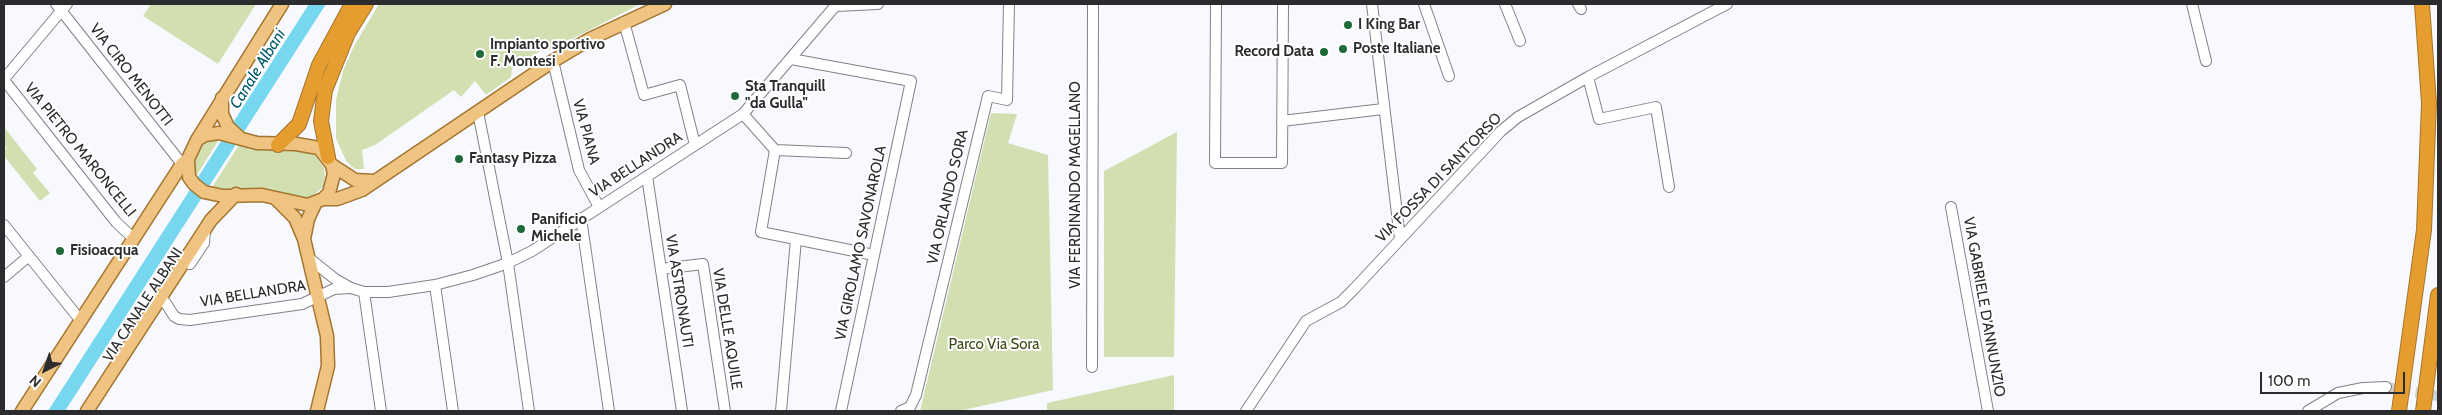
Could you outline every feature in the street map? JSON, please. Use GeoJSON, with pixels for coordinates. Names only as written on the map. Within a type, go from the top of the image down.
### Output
{"type":"FeatureCollection","features":[{"type":"Feature","properties":{"kind":"highway"},"geometry":{"type":"LineString","coordinates":[[278,145],[299,124],[319,65],[352,4]]}},
{"type":"Feature","properties":{"kind":"highway"},"geometry":{"type":"LineString","coordinates":[[330,161],[322,121],[326,90],[348,32],[366,4]]}},
{"type":"Feature","properties":{"kind":"highway"},"geometry":{"type":"LineString","coordinates":[[2399,411],[2424,230],[2429,103],[2422,4]]}},
{"type":"Feature","properties":{"kind":"highway"},"geometry":{"type":"LineString","coordinates":[[2424,411],[2438,295]]}},
{"type":"Feature","properties":{"kind":"main road"},"geometry":{"type":"LineString","coordinates":[[22,411],[185,162],[222,98],[282,4]]}},
{"type":"Feature","properties":{"kind":"main road"},"geometry":{"type":"LineString","coordinates":[[185,162],[189,176],[194,184],[204,192],[223,196],[236,194],[274,198],[299,204],[351,194],[374,181],[553,61],[624,22],[665,4]]}},
{"type":"Feature","properties":{"kind":"main road"},"geometry":{"type":"LineString","coordinates":[[222,98],[222,114],[228,127],[240,138]]}},
{"type":"Feature","properties":{"kind":"main road"},"geometry":{"type":"LineString","coordinates":[[197,140],[205,135],[219,132],[278,145],[310,145],[319,148],[330,161],[355,180],[374,181]]}},
{"type":"Feature","properties":{"kind":"main road"},"geometry":{"type":"LineString","coordinates":[[304,239],[308,219],[319,201],[329,192],[333,183],[330,161]]}},
{"type":"Feature","properties":{"kind":"main road","name":"VIA CANALE ALBANI"},"geometry":{"type":"LineString","coordinates":[[87,411],[205,229],[236,194]]}},
{"type":"Feature","properties":{"kind":"main road"},"geometry":{"type":"LineString","coordinates":[[274,198],[295,218],[304,239],[327,336],[328,366],[317,411]]}},
{"type":"Feature","properties":{"kind":"street"},"geometry":{"type":"LineString","coordinates":[[836,5],[878,4]]}},
{"type":"Feature","properties":{"kind":"street","name":"VIA ORLANDO SORA"},"geometry":{"type":"LineString","coordinates":[[902,411],[910,407],[916,395],[988,96],[1007,100],[1009,4]]}},
{"type":"Feature","properties":{"kind":"street","name":"VIA FERDINANDO MAGELLANO"},"geometry":{"type":"LineString","coordinates":[[1092,4],[1092,367]]}},
{"type":"Feature","properties":{"kind":"street"},"geometry":{"type":"LineString","coordinates":[[1216,4],[1215,163],[1282,163],[1283,4]]}},
{"type":"Feature","properties":{"kind":"street"},"geometry":{"type":"LineString","coordinates":[[1372,4],[1400,240]]}},
{"type":"Feature","properties":{"kind":"street"},"geometry":{"type":"LineString","coordinates":[[1424,4],[1449,76]]}},
{"type":"Feature","properties":{"kind":"street"},"geometry":{"type":"LineString","coordinates":[[1505,4],[1520,41]]}},
{"type":"Feature","properties":{"kind":"street","name":"VIA FOSSA DI SANT'ORSO"},"geometry":{"type":"LineString","coordinates":[[1246,411],[1306,321],[1341,302],[1501,131],[1518,117],[1588,77],[1727,4]]}},
{"type":"Feature","properties":{"kind":"street"},"geometry":{"type":"LineString","coordinates":[[2192,4],[2206,61]]}},
{"type":"Feature","properties":{"kind":"street","name":"VIA BELLANDRA"},"geometry":{"type":"LineString","coordinates":[[310,259],[335,279],[351,288],[364,292],[388,292],[435,284],[508,263],[532,251],[743,114],[836,5]]}},
{"type":"Feature","properties":{"kind":"street"},"geometry":{"type":"LineString","coordinates":[[4,79],[62,6]]}},
{"type":"Feature","properties":{"kind":"street","name":"VIA CIRO MENOTTI"},"geometry":{"type":"LineString","coordinates":[[62,6],[185,162]]}},
{"type":"Feature","properties":{"kind":"street"},"geometry":{"type":"LineString","coordinates":[[624,22],[644,95],[680,85],[695,145]]}},
{"type":"Feature","properties":{"kind":"street","name":"VIA GIROLAMO SAVONAROLA"},"geometry":{"type":"LineString","coordinates":[[791,59],[911,81],[842,411]]}},
{"type":"Feature","properties":{"kind":"street","name":"VIA PIANA"},"geometry":{"type":"LineString","coordinates":[[553,61],[579,170],[599,207]]}},
{"type":"Feature","properties":{"kind":"street"},"geometry":{"type":"LineString","coordinates":[[1588,77],[1599,118],[1656,107],[1669,187]]}},
{"type":"Feature","properties":{"kind":"street","name":"VIA PIETRO MARONCELLI"},"geometry":{"type":"LineString","coordinates":[[4,79],[116,222],[134,239]]}},
{"type":"Feature","properties":{"kind":"street"},"geometry":{"type":"LineString","coordinates":[[1282,121],[1383,109]]}},
{"type":"Feature","properties":{"kind":"street"},"geometry":{"type":"LineString","coordinates":[[478,112],[508,263],[529,411]]}},
{"type":"Feature","properties":{"kind":"street"},"geometry":{"type":"LineString","coordinates":[[743,114],[775,150],[846,153]]}},
{"type":"Feature","properties":{"kind":"street"},"geometry":{"type":"LineString","coordinates":[[775,150],[761,232],[874,255]]}},
{"type":"Feature","properties":{"kind":"street","name":"VIA ASTRONAUTI"},"geometry":{"type":"LineString","coordinates":[[646,176],[682,411]]}},
{"type":"Feature","properties":{"kind":"street","name":"VIA GABRIELE D'ANNUNZIO"},"geometry":{"type":"LineString","coordinates":[[1951,207],[1988,411]]}},
{"type":"Feature","properties":{"kind":"street"},"geometry":{"type":"LineString","coordinates":[[581,218],[609,411]]}},
{"type":"Feature","properties":{"kind":"street"},"geometry":{"type":"LineString","coordinates":[[4,225],[81,321]]}},
{"type":"Feature","properties":{"kind":"street","name":"VIA CANALE ALBANI"},"geometry":{"type":"LineString","coordinates":[[98,394],[110,386],[204,243],[205,229]]}},
{"type":"Feature","properties":{"kind":"street"},"geometry":{"type":"LineString","coordinates":[[781,411],[796,239]]}},
{"type":"Feature","properties":{"kind":"street"},"geometry":{"type":"LineString","coordinates":[[4,276],[29,256]]}},
{"type":"Feature","properties":{"kind":"street","name":"VIA DELLE AQUILE"},"geometry":{"type":"LineString","coordinates":[[661,269],[703,264],[725,411]]}},
{"type":"Feature","properties":{"kind":"street"},"geometry":{"type":"LineString","coordinates":[[435,284],[453,411]]}},
{"type":"Feature","properties":{"kind":"street","name":"VIA BELLANDRA"},"geometry":{"type":"LineString","coordinates":[[164,302],[174,316],[179,319],[190,320],[302,304],[319,298],[334,289],[351,288]]}},
{"type":"Feature","properties":{"kind":"street"},"geometry":{"type":"LineString","coordinates":[[364,292],[381,411]]}},
{"type":"Feature","properties":{"kind":"street"},"geometry":{"type":"LineString","coordinates":[[2308,411],[2338,394],[2363,388],[2386,387]]}},
{"type":"Feature","properties":{"kind":"green space"},"geometry":{"type":"Polygon","coordinates":[[[151,4],[256,4],[218,64],[143,16],[151,4]]]}},
{"type":"Feature","properties":{"kind":"green space"},"geometry":{"type":"Polygon","coordinates":[[[379,4],[640,4],[551,50],[545,48],[512,69],[511,77],[486,95],[475,81],[461,97],[454,90],[375,145],[362,150],[364,169],[355,169],[346,161],[336,138],[336,100],[343,71],[354,46],[379,4]]]}},
{"type":"Feature","properties":{"kind":"green space","name":"Parco Via Sora"},"geometry":{"type":"Polygon","coordinates":[[[991,113],[1017,114],[1008,143],[1048,155],[1053,390],[959,411],[920,411],[991,113]]]}},
{"type":"Feature","properties":{"kind":"green space"},"geometry":{"type":"Polygon","coordinates":[[[4,127],[37,169],[33,173],[50,193],[40,201],[4,156],[6,148],[4,145],[4,127]]]}},
{"type":"Feature","properties":{"kind":"green space"},"geometry":{"type":"Polygon","coordinates":[[[1177,132],[1174,357],[1104,357],[1104,171],[1177,132]]]}},
{"type":"Feature","properties":{"kind":"green space"},"geometry":{"type":"Polygon","coordinates":[[[220,138],[195,178],[194,156],[198,148],[211,139],[220,138]]]}},
{"type":"Feature","properties":{"kind":"green space"},"geometry":{"type":"Polygon","coordinates":[[[239,145],[258,149],[299,149],[314,153],[324,168],[323,187],[310,198],[297,200],[253,190],[211,189],[239,145]]]}},
{"type":"Feature","properties":{"kind":"green space"},"geometry":{"type":"Polygon","coordinates":[[[1174,375],[1174,411],[1047,411],[1047,403],[1174,375]]]}},
{"type":"Feature","properties":{"kind":"water"},"geometry":{"type":"Polygon","coordinates":[[[309,4],[326,4],[65,411],[48,411],[309,4]]]}},
{"type":"Feature","properties":{"kind":"tunnel"},"geometry":{"type":"LineString","coordinates":[[2386,387],[2438,396]]}},
{"type":"Feature","properties":{"kind":"place","name":"I King Bar"},"geometry":{"type":"Point","coordinates":[1348,25]}},
{"type":"Feature","properties":{"kind":"place","name":"Poste Italiane"},"geometry":{"type":"Point","coordinates":[1343,49]}},
{"type":"Feature","properties":{"kind":"place","name":"Record Data"},"geometry":{"type":"Point","coordinates":[1324,52]}},
{"type":"Feature","properties":{"kind":"place","name":"Impianto sportivo F. Montesi"},"geometry":{"type":"Point","coordinates":[480,54]}},
{"type":"Feature","properties":{"kind":"place","name":"Sta Tranquill \"da Gulla\""},"geometry":{"type":"Point","coordinates":[735,96]}},
{"type":"Feature","properties":{"kind":"place","name":"Fantasy Pizza"},"geometry":{"type":"Point","coordinates":[459,159]}},
{"type":"Feature","properties":{"kind":"place","name":"Panificio Michele"},"geometry":{"type":"Point","coordinates":[521,229]}},
{"type":"Feature","properties":{"kind":"place","name":"Fisioacqua"},"geometry":{"type":"Point","coordinates":[60,251]}},
{"type":"Feature","properties":{"kind":"water label","name":"Canale Albani"},"geometry":{"type":"Point","coordinates":[258,69]}}]}
